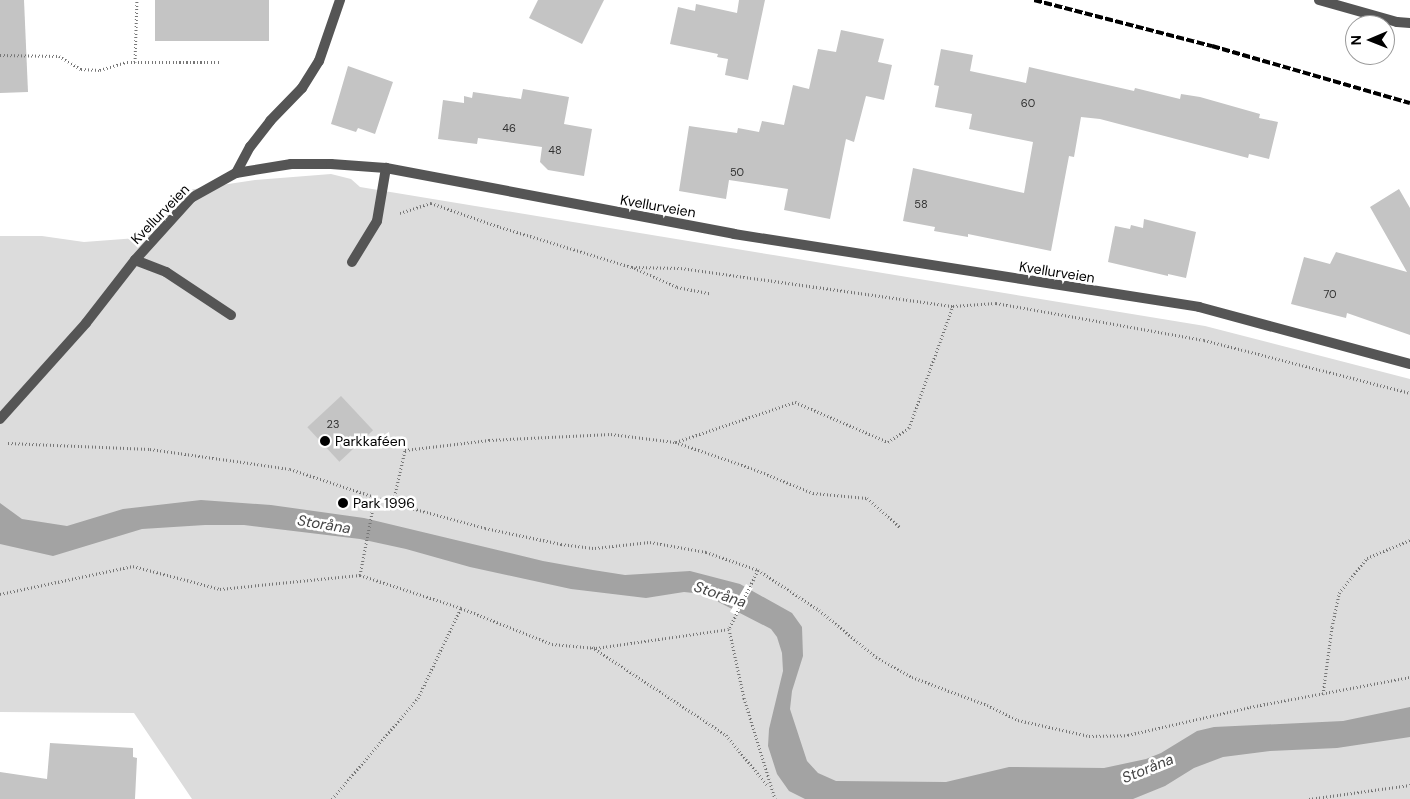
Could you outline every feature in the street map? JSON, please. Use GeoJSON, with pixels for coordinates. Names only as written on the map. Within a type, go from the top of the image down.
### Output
{"type":"FeatureCollection","features":[{"type":"Feature","properties":{"kind":"street"},"geometry":{"type":"LineString","coordinates":[[236,173],[255,140],[302,88],[319,61],[340,0]]}},
{"type":"Feature","properties":{"kind":"street"},"geometry":{"type":"LineString","coordinates":[[1319,0],[1410,24]]}},
{"type":"Feature","properties":{"kind":"street","name":"Kvellurveien"},"geometry":{"type":"LineString","coordinates":[[0,419],[86,323],[135,260],[191,198],[236,173],[291,164],[332,164],[386,168],[734,234],[1199,307],[1410,364]]}},
{"type":"Feature","properties":{"kind":"street"},"geometry":{"type":"LineString","coordinates":[[352,262],[377,221],[386,168]]}},
{"type":"Feature","properties":{"kind":"street"},"geometry":{"type":"LineString","coordinates":[[135,260],[166,272],[231,315]]}},
{"type":"Feature","properties":{"kind":"path"},"geometry":{"type":"LineString","coordinates":[[135,62],[137,0]]}},
{"type":"Feature","properties":{"kind":"path"},"geometry":{"type":"LineString","coordinates":[[0,55],[59,56],[81,69],[100,70],[127,62],[221,62]]}},
{"type":"Feature","properties":{"kind":"path"},"geometry":{"type":"LineString","coordinates":[[377,221],[431,203],[500,227],[632,267],[677,287],[709,293]]}},
{"type":"Feature","properties":{"kind":"path"},"geometry":{"type":"LineString","coordinates":[[632,267],[681,268],[952,306],[996,303],[1204,340],[1410,393]]}},
{"type":"Feature","properties":{"kind":"path"},"geometry":{"type":"LineString","coordinates":[[675,442],[795,402],[888,442],[909,428],[952,306]]}},
{"type":"Feature","properties":{"kind":"path"},"geometry":{"type":"LineString","coordinates":[[393,503],[405,450],[489,440],[611,434],[675,442],[751,468],[813,493],[867,498],[901,528]]}},
{"type":"Feature","properties":{"kind":"path"},"geometry":{"type":"LineString","coordinates":[[8,443],[184,453],[290,469],[393,503],[485,528],[561,544],[595,548],[658,543],[706,552],[758,570],[819,610],[876,658],[912,677],[987,705],[1018,720],[1089,736],[1128,735],[1250,707],[1410,678]]}},
{"type":"Feature","properties":{"kind":"path"},"geometry":{"type":"LineString","coordinates":[[360,574],[376,497]]}},
{"type":"Feature","properties":{"kind":"path"},"geometry":{"type":"LineString","coordinates":[[1323,694],[1332,627],[1339,593],[1367,558],[1410,540]]}},
{"type":"Feature","properties":{"kind":"path"},"geometry":{"type":"LineString","coordinates":[[0,594],[133,566],[220,589],[360,574],[461,608],[552,644],[591,647],[728,629]]}},
{"type":"Feature","properties":{"kind":"path"},"geometry":{"type":"LineString","coordinates":[[758,570],[728,629],[742,689],[772,798]]}},
{"type":"Feature","properties":{"kind":"path"},"geometry":{"type":"LineString","coordinates":[[332,799],[418,698],[461,608]]}},
{"type":"Feature","properties":{"kind":"path"},"geometry":{"type":"LineString","coordinates":[[591,647],[726,735],[756,768],[771,789]]}},
{"type":"Feature","properties":{"kind":"path"},"geometry":{"type":"LineString","coordinates":[[1309,799],[1410,785]]}},
{"type":"Feature","properties":{"kind":"shaded area"},"geometry":{"type":"Polygon","coordinates":[[[331,174],[351,179],[360,187],[1205,326],[1410,379],[1410,799],[192,799],[134,713],[0,712],[0,236],[42,236],[84,242],[137,238],[175,192],[255,180],[331,174]]]}},
{"type":"Feature","properties":{"kind":"water","name":"Storåna"},"geometry":{"type":"Polygon","coordinates":[[[201,500],[271,505],[364,518],[543,561],[625,575],[690,571],[740,584],[792,613],[802,627],[803,656],[792,691],[790,709],[807,761],[818,773],[836,781],[946,782],[1009,767],[1104,768],[1146,759],[1161,753],[1197,731],[1214,727],[1343,721],[1410,707],[1410,737],[1337,748],[1270,751],[1223,757],[1194,768],[1165,786],[1133,799],[805,799],[789,791],[777,774],[768,746],[769,729],[783,671],[782,653],[777,637],[771,629],[703,594],[684,592],[646,598],[571,589],[470,567],[406,549],[360,539],[244,525],[205,525],[142,529],[53,556],[0,544],[0,503],[22,519],[67,526],[123,509],[201,500]]]}},
{"type":"Feature","properties":{"kind":"pier"},"geometry":{"type":"Polygon","coordinates":[[[746,584],[753,588],[737,616],[730,612],[746,584]]]}},
{"type":"Feature","properties":{"kind":"building"},"geometry":{"type":"Polygon","coordinates":[[[0,0],[24,0],[28,92],[0,93],[0,0]]]}},
{"type":"Feature","properties":{"kind":"building"},"geometry":{"type":"Polygon","coordinates":[[[155,0],[269,0],[269,41],[155,41],[155,0]]]}},
{"type":"Feature","properties":{"kind":"building"},"geometry":{"type":"Polygon","coordinates":[[[538,0],[604,0],[582,44],[529,18],[538,0]]]}},
{"type":"Feature","properties":{"kind":"building"},"geometry":{"type":"Polygon","coordinates":[[[739,0],[765,0],[748,80],[725,75],[728,59],[717,57],[718,54],[670,44],[678,7],[695,11],[696,4],[737,13],[739,0]]]}},
{"type":"Feature","properties":{"kind":"building"},"geometry":{"type":"Polygon","coordinates":[[[841,30],[884,39],[878,62],[892,65],[884,100],[866,96],[854,142],[846,139],[830,219],[784,210],[788,189],[729,180],[726,199],[679,191],[689,126],[737,133],[738,128],[759,132],[762,121],[784,125],[793,85],[809,89],[818,49],[836,52],[841,30]]]}},
{"type":"Feature","properties":{"kind":"building"},"geometry":{"type":"Polygon","coordinates":[[[941,49],[973,55],[970,71],[1026,83],[1029,67],[1134,91],[1135,88],[1180,99],[1181,94],[1200,97],[1260,114],[1259,118],[1278,122],[1269,159],[1249,154],[1248,158],[1100,119],[1081,117],[1074,157],[1069,156],[1051,251],[968,234],[968,237],[934,231],[935,227],[903,221],[913,168],[1024,193],[1033,142],[969,129],[972,114],[935,107],[939,86],[934,85],[941,49]]]}},
{"type":"Feature","properties":{"kind":"building"},"geometry":{"type":"Polygon","coordinates":[[[348,66],[393,82],[375,134],[358,128],[356,132],[331,124],[348,66]]]}},
{"type":"Feature","properties":{"kind":"building"},"geometry":{"type":"Polygon","coordinates":[[[523,89],[569,97],[564,124],[592,129],[584,176],[548,170],[540,162],[542,147],[478,138],[477,144],[438,139],[443,100],[464,103],[464,96],[472,98],[473,92],[521,99],[523,89]]]}},
{"type":"Feature","properties":{"kind":"building"},"geometry":{"type":"Polygon","coordinates":[[[1399,189],[1410,208],[1410,335],[1347,313],[1346,318],[1291,304],[1304,257],[1330,264],[1336,252],[1407,272],[1370,207],[1399,189]]]}},
{"type":"Feature","properties":{"kind":"building"},"geometry":{"type":"Polygon","coordinates":[[[1144,219],[1196,232],[1186,278],[1168,274],[1168,276],[1108,262],[1115,226],[1130,229],[1131,225],[1143,228],[1144,219]]]}},
{"type":"Feature","properties":{"kind":"building"},"geometry":{"type":"Polygon","coordinates":[[[341,396],[373,430],[339,462],[307,427],[341,396]]]}},
{"type":"Feature","properties":{"kind":"building"},"geometry":{"type":"Polygon","coordinates":[[[50,743],[133,748],[133,757],[137,758],[135,799],[0,799],[0,772],[47,779],[50,743]]]}},
{"type":"Feature","properties":{"kind":"railway"},"geometry":{"type":"LineString","coordinates":[[1034,0],[1212,46],[1410,103]]}},
{"type":"Feature","properties":{"kind":"place","name":"Parkkaféen"},"geometry":{"type":"Point","coordinates":[325,441]}},
{"type":"Feature","properties":{"kind":"place","name":"Park 1996"},"geometry":{"type":"Point","coordinates":[343,503]}}]}
